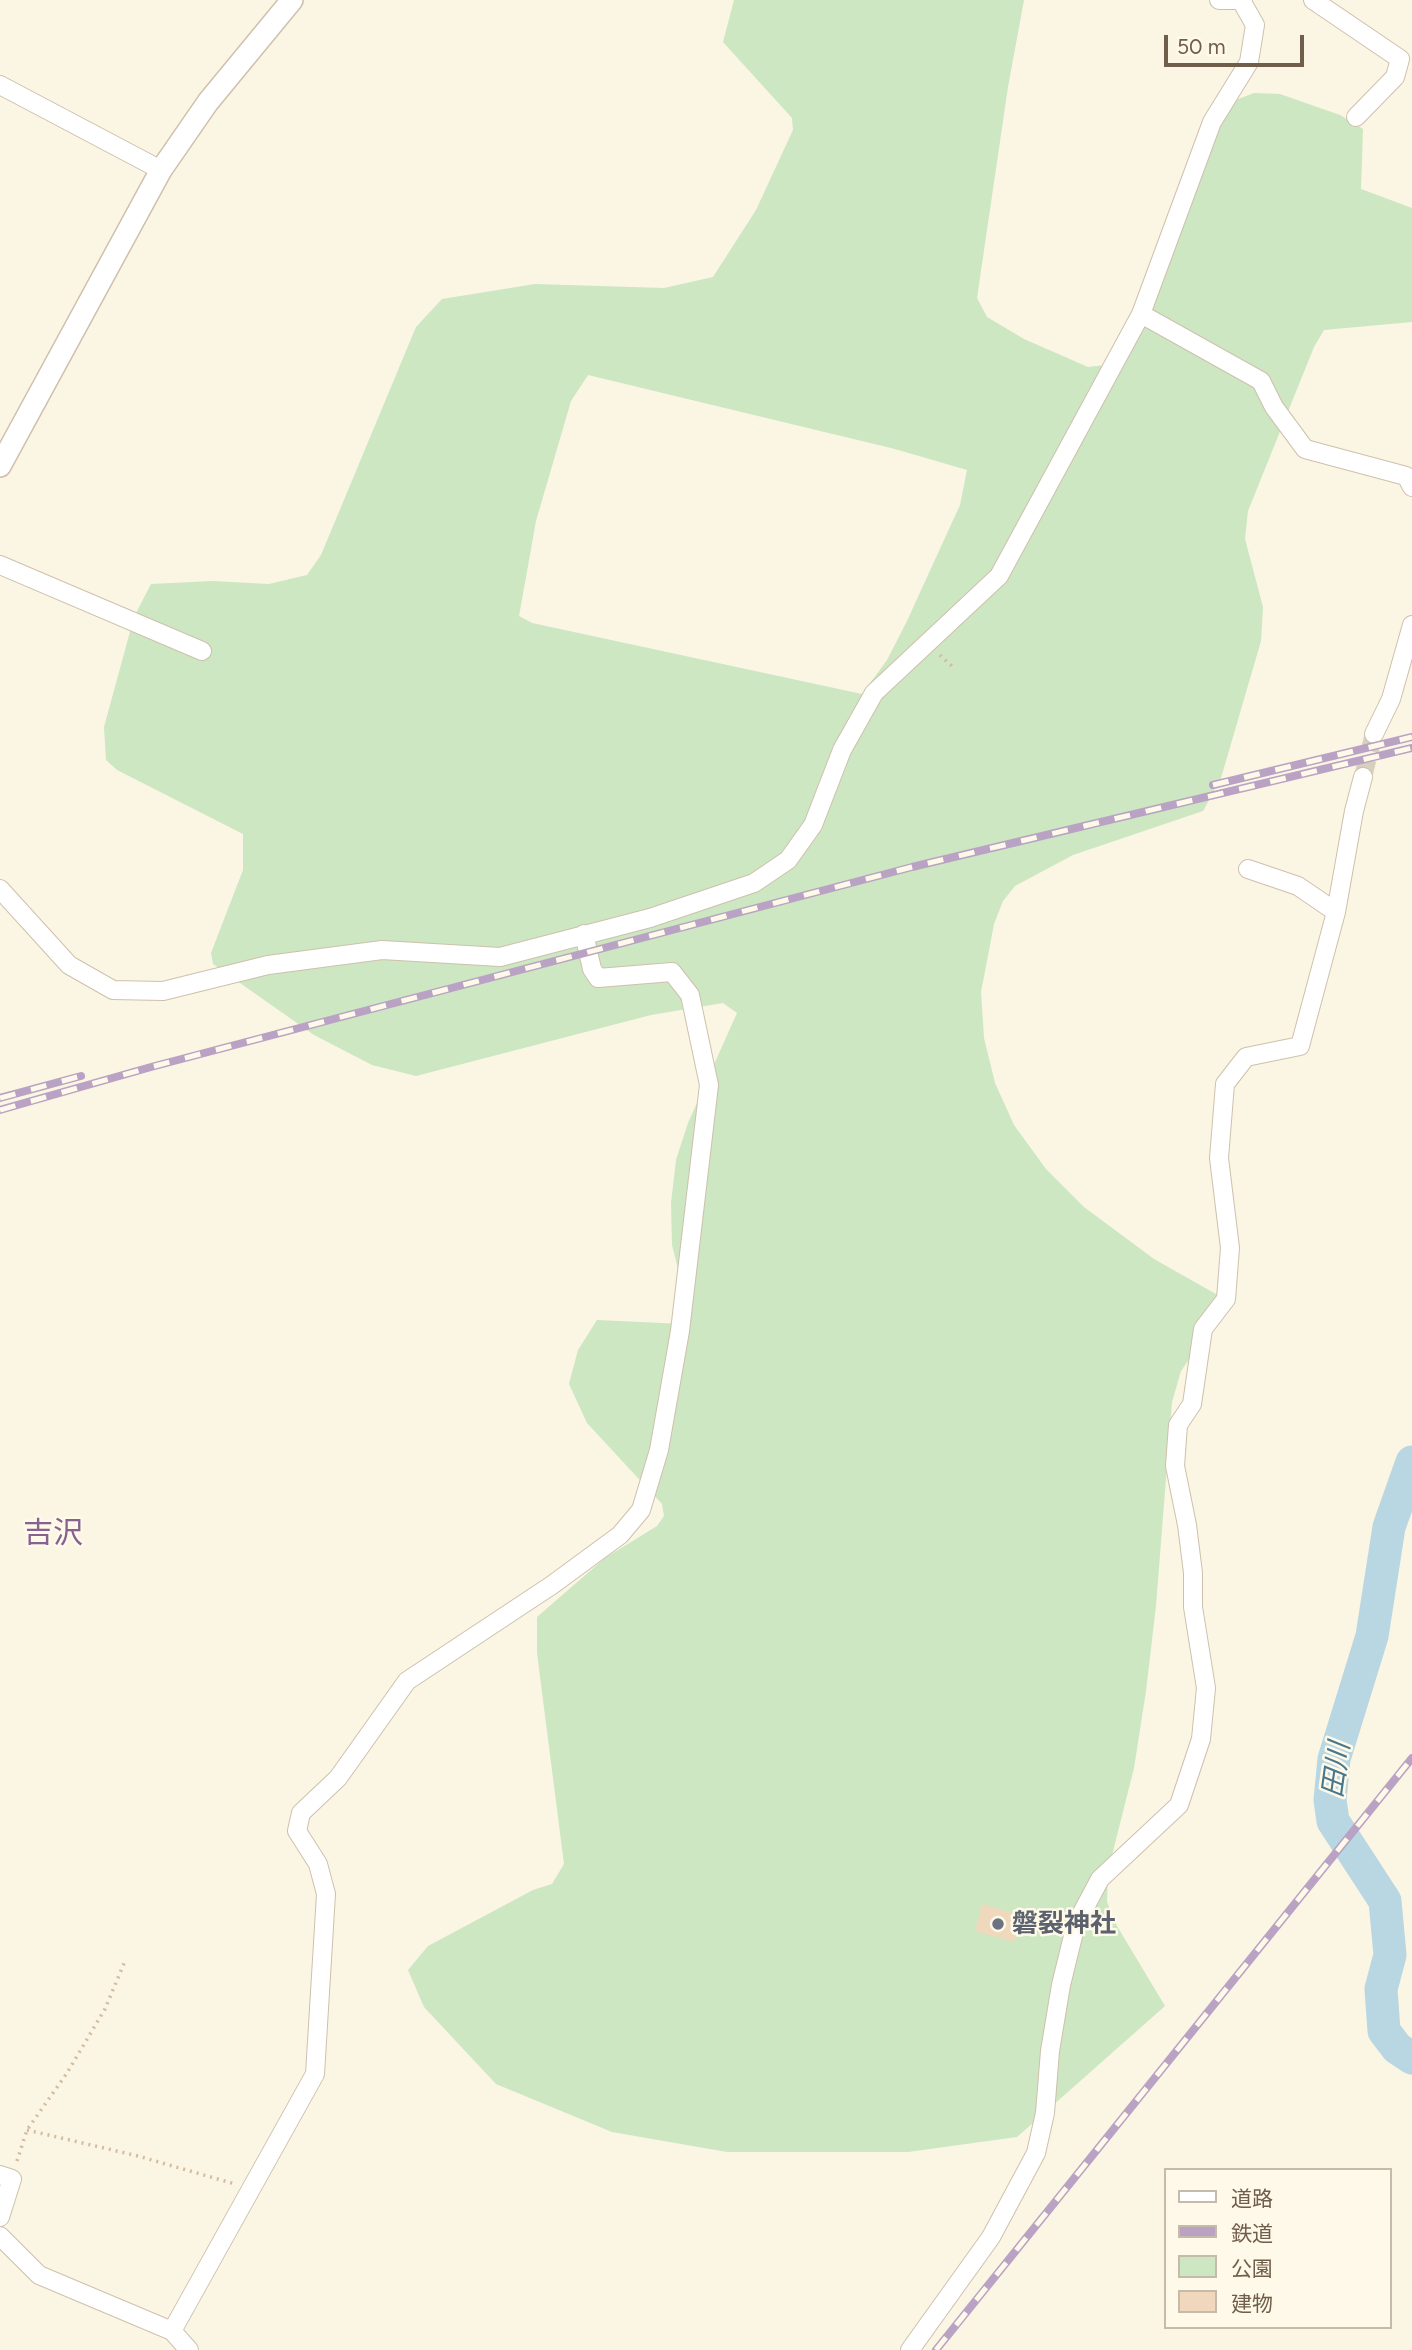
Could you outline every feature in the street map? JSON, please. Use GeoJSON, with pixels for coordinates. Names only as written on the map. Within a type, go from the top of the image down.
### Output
{"type":"FeatureCollection","features":[{"type":"Feature","properties":{"kind":"street"},"geometry":{"type":"LineString","coordinates":[[0,466],[161,170],[208,102],[292,0]]}},
{"type":"Feature","properties":{"kind":"street"},"geometry":{"type":"LineString","coordinates":[[0,889],[69,965],[113,990],[163,991],[268,965],[382,950],[500,957],[650,918],[754,883],[788,860],[813,825],[842,750],[874,693],[999,576],[1030,514],[1141,314],[1212,122],[1249,62],[1255,25],[1242,1],[1219,0]]}},
{"type":"Feature","properties":{"kind":"street"},"geometry":{"type":"LineString","coordinates":[[1313,0],[1400,59],[1395,77],[1356,117]]}},
{"type":"Feature","properties":{"kind":"street"},"geometry":{"type":"LineString","coordinates":[[0,85],[161,170]]}},
{"type":"Feature","properties":{"kind":"street"},"geometry":{"type":"LineString","coordinates":[[1141,314],[1261,381],[1274,407],[1305,449],[1406,477],[1412,487]]}},
{"type":"Feature","properties":{"kind":"street"},"geometry":{"type":"LineString","coordinates":[[0,565],[202,651]]}},
{"type":"Feature","properties":{"kind":"street"},"geometry":{"type":"LineString","coordinates":[[1374,734],[1391,699],[1412,625]]}},
{"type":"Feature","properties":{"kind":"street"},"geometry":{"type":"LineString","coordinates":[[910,2350],[991,2238],[1036,2153],[1045,2113],[1050,2051],[1061,1985],[1076,1924],[1100,1879],[1180,1805],[1200,1739],[1206,1688],[1193,1607],[1193,1573],[1187,1525],[1175,1466],[1178,1425],[1192,1404],[1203,1329],[1226,1299],[1230,1248],[1219,1158],[1225,1084],[1246,1057],[1300,1045],[1336,912],[1354,811],[1363,777]]}},
{"type":"Feature","properties":{"kind":"street"},"geometry":{"type":"LineString","coordinates":[[1248,869],[1298,886],[1336,912]]}},
{"type":"Feature","properties":{"kind":"street"},"geometry":{"type":"LineString","coordinates":[[173,2331],[315,2074],[320,2042],[326,1894],[318,1864],[297,1831],[301,1813],[338,1778],[408,1681],[552,1585],[620,1535],[641,1510],[659,1451],[680,1331],[709,1085],[690,995],[672,972],[598,978],[592,969],[584,934]]}},
{"type":"Feature","properties":{"kind":"street"},"geometry":{"type":"LineString","coordinates":[[0,2217],[6,2177]]}},
{"type":"Feature","properties":{"kind":"street"},"geometry":{"type":"LineString","coordinates":[[0,2236],[39,2275],[173,2331],[189,2350]]}},
{"type":"Feature","properties":{"kind":"path"},"geometry":{"type":"LineString","coordinates":[[1021,1918],[1042,1926]]}},
{"type":"Feature","properties":{"kind":"path"},"geometry":{"type":"LineString","coordinates":[[6,2177],[27,2130],[67,2073],[105,2009],[125,1961]]}},
{"type":"Feature","properties":{"kind":"path"},"geometry":{"type":"LineString","coordinates":[[27,2130],[138,2156],[251,2188]]}},
{"type":"Feature","properties":{"kind":"green space"},"geometry":{"type":"Polygon","coordinates":[[[734,0],[1024,0],[1008,87],[977,298],[987,317],[1024,339],[1088,367],[1106,365],[1134,321],[1228,103],[1254,93],[1280,94],[1340,115],[1363,129],[1361,189],[1412,208],[1412,322],[1324,330],[1314,347],[1248,511],[1245,539],[1263,607],[1261,641],[1221,778],[1203,811],[1073,855],[1015,886],[1003,901],[994,924],[981,992],[984,1038],[995,1083],[1014,1125],[1046,1169],[1084,1207],[1154,1259],[1216,1294],[1225,1307],[1181,1371],[1172,1402],[1156,1606],[1146,1691],[1134,1768],[1108,1871],[1107,1902],[1117,1926],[1165,2006],[1017,2137],[908,2152],[727,2152],[612,2132],[496,2084],[424,2007],[408,1970],[428,1946],[533,1890],[552,1884],[564,1864],[537,1653],[537,1617],[605,1558],[657,1526],[664,1516],[662,1504],[587,1423],[569,1384],[578,1350],[597,1320],[684,1324],[690,1317],[672,1245],[671,1203],[676,1160],[688,1123],[737,1013],[723,1003],[651,1015],[416,1076],[372,1065],[314,1035],[213,964],[211,953],[243,870],[243,834],[117,770],[106,760],[104,727],[134,617],[151,584],[212,581],[269,584],[307,575],[321,555],[416,327],[442,299],[535,284],[664,288],[713,277],[756,210],[793,130],[792,118],[723,42],[734,0]],[[588,375],[571,401],[536,521],[519,616],[532,623],[862,694],[887,660],[907,621],[960,505],[967,470],[895,449],[588,375]]]}},
{"type":"Feature","properties":{"kind":"building","name":"磐裂神社"},"geometry":{"type":"Polygon","coordinates":[[[982,1904],[1021,1915],[1014,1942],[975,1931],[982,1904]]]}},
{"type":"Feature","properties":{"kind":"waterway","name":"田川"},"geometry":{"type":"LineString","coordinates":[[1412,1462],[1389,1527],[1372,1636],[1334,1759],[1330,1800],[1333,1821],[1385,1901],[1390,1955],[1381,1989],[1384,2031],[1397,2048],[1412,2058]]}},
{"type":"Feature","properties":{"kind":"tunnel"},"geometry":{"type":"LineString","coordinates":[[1363,777],[1374,734]]}},
{"type":"Feature","properties":{"kind":"railway"},"geometry":{"type":"LineString","coordinates":[[1213,785],[1412,737]]}},
{"type":"Feature","properties":{"kind":"railway"},"geometry":{"type":"LineString","coordinates":[[0,1110],[151,1067],[912,867],[1412,748]]}},
{"type":"Feature","properties":{"kind":"railway"},"geometry":{"type":"LineString","coordinates":[[0,1098],[81,1076]]}},
{"type":"Feature","properties":{"kind":"railway"},"geometry":{"type":"LineString","coordinates":[[936,2350],[1412,1758]]}},
{"type":"Feature","properties":{"kind":"place","name":"磐裂神社"},"geometry":{"type":"Point","coordinates":[998,1924]}},
{"type":"Feature","properties":{"kind":"district","name":"吉沢"},"geometry":{"type":"Point","coordinates":[53,1534]}}]}
